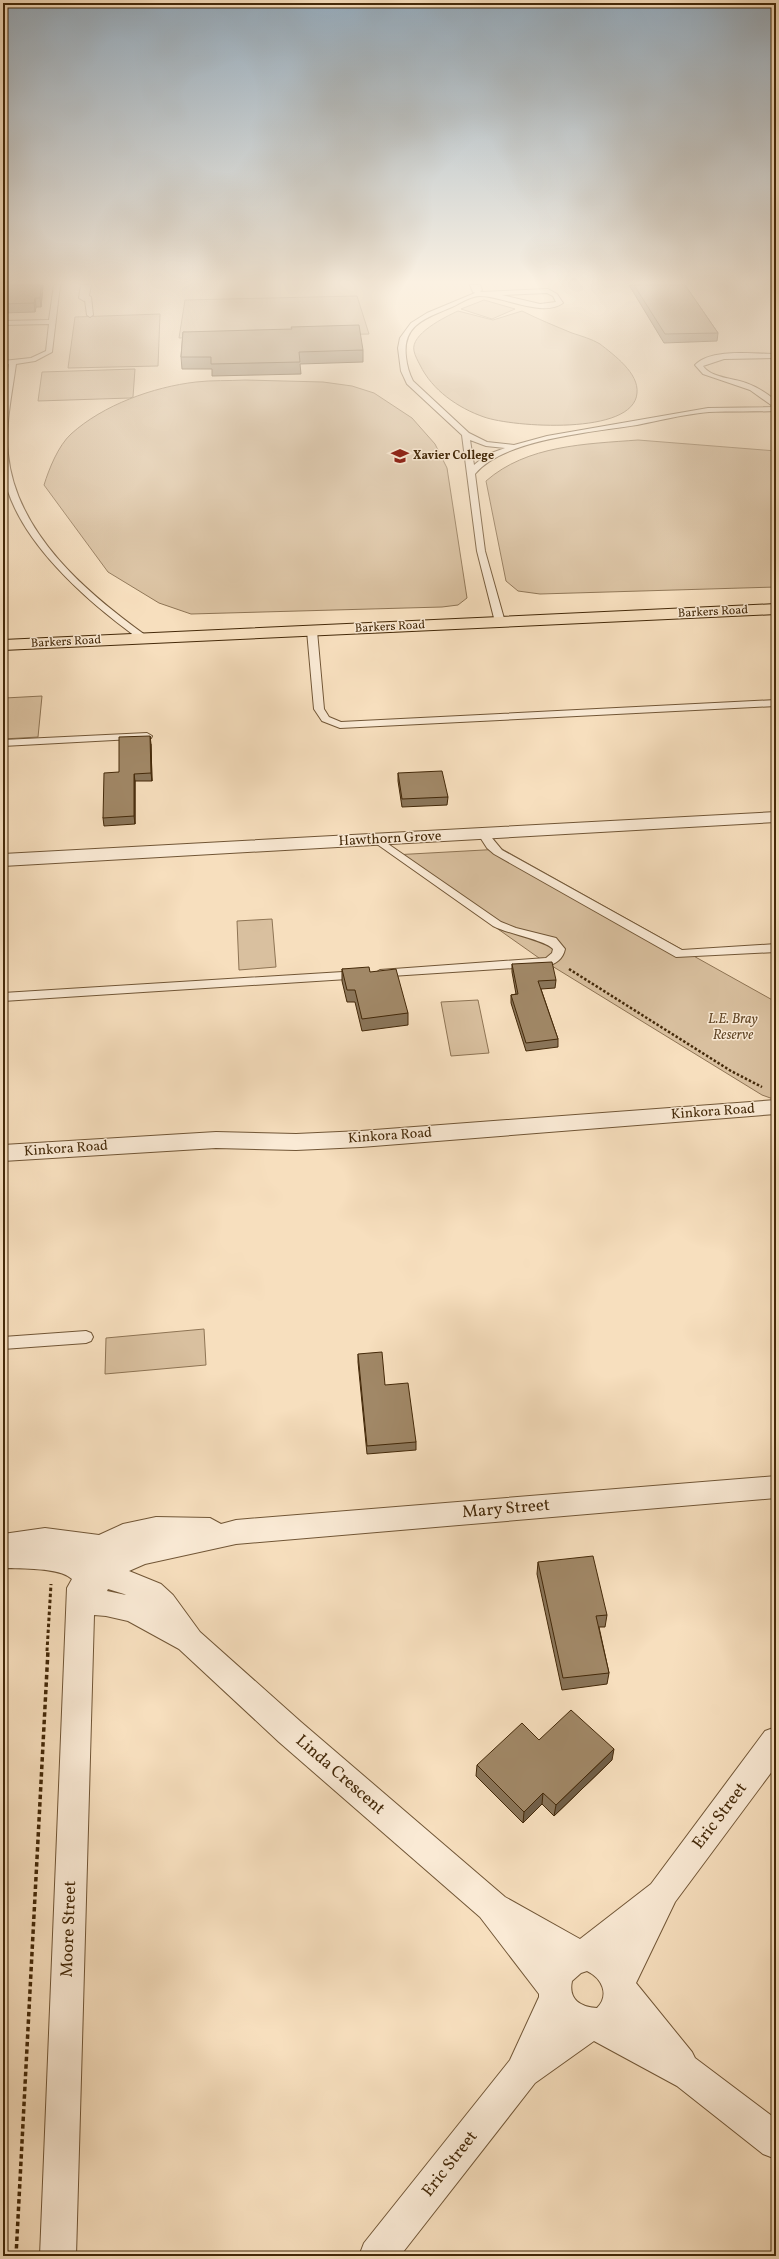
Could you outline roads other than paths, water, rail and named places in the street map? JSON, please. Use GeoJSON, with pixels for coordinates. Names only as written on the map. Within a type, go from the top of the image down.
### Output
{"type":"FeatureCollection","features":[{"type":"Feature","properties":{"kind":"main road","name":"Barkers Road"},"geometry":{"type":"LineString","coordinates":[[3,645],[776,609]]}},
{"type":"Feature","properties":{"kind":"street","name":"Hawthorn Grove"},"geometry":{"type":"LineString","coordinates":[[3,860],[776,817]]}},
{"type":"Feature","properties":{"kind":"street","name":"Kinkora Road"},"geometry":{"type":"LineString","coordinates":[[3,1153],[216,1140],[296,1142],[360,1139],[772,1099]]}},
{"type":"Feature","properties":{"kind":"street","name":"Mary Street"},"geometry":{"type":"LineString","coordinates":[[236,1532],[174,1528],[150,1529],[128,1534],[92,1555],[92,1572],[143,1552],[236,1532],[776,1487]]}},
{"type":"Feature","properties":{"kind":"street"},"geometry":{"type":"LineString","coordinates":[[3,1546],[45,1540],[59,1541],[75,1546],[120,1548],[134,1555]]}},
{"type":"Feature","properties":{"kind":"street"},"geometry":{"type":"LineString","coordinates":[[3,1556],[39,1557],[92,1572],[82,1602]]}},
{"type":"Feature","properties":{"kind":"street","name":"Linda Crescent"},"geometry":{"type":"LineString","coordinates":[[92,1572],[151,1593],[163,1604],[190,1641],[290,1732],[491,1906],[555,1992]]}},
{"type":"Feature","properties":{"kind":"street","name":"Linda Crescent"},"geometry":{"type":"LineString","coordinates":[[82,1602],[106,1604],[134,1610],[190,1641]]}},
{"type":"Feature","properties":{"kind":"street","name":"Moore Street"},"geometry":{"type":"LineString","coordinates":[[58,2256],[82,1602]]}},
{"type":"Feature","properties":{"kind":"street","name":"Eric Street"},"geometry":{"type":"LineString","coordinates":[[621,1987],[664,1891],[774,1748]]}},
{"type":"Feature","properties":{"kind":"street","name":"Eric Street"},"geometry":{"type":"LineString","coordinates":[[582,1955],[664,1891]]}},
{"type":"Feature","properties":{"kind":"street","name":"Linda Crescent"},"geometry":{"type":"LineString","coordinates":[[491,1906],[582,1955]]}},
{"type":"Feature","properties":{"kind":"street"},"geometry":{"type":"LineString","coordinates":[[689,2074],[621,1987],[615,1971],[607,1963],[598,1957],[582,1955],[568,1960],[561,1967],[556,1976],[555,1992],[568,2016],[577,2022],[593,2024],[689,2074],[776,2141]]}},
{"type":"Feature","properties":{"kind":"street"},"geometry":{"type":"LineString","coordinates":[[593,2024],[608,2020],[615,2013],[620,2004],[621,1987]]}},
{"type":"Feature","properties":{"kind":"street","name":"Eric Street"},"geometry":{"type":"LineString","coordinates":[[377,2256],[522,2072],[555,1992]]}},
{"type":"Feature","properties":{"kind":"street","name":"Eric Street"},"geometry":{"type":"LineString","coordinates":[[522,2072],[593,2024]]}},
{"type":"Feature","properties":{"kind":"lane"},"geometry":{"type":"LineString","coordinates":[[9,390],[4,420],[3,446],[8,474],[20,506],[41,543],[60,566],[107,610],[128,628],[145,639]]}},
{"type":"Feature","properties":{"kind":"lane"},"geometry":{"type":"LineString","coordinates":[[419,390],[457,424],[466,435],[486,444],[517,446]]}},
{"type":"Feature","properties":{"kind":"lane"},"geometry":{"type":"LineString","coordinates":[[755,390],[776,405]]}},
{"type":"Feature","properties":{"kind":"lane"},"geometry":{"type":"LineString","coordinates":[[471,474],[479,464],[489,457],[517,446],[547,438],[649,422],[695,412],[738,408],[776,409]]}},
{"type":"Feature","properties":{"kind":"lane"},"geometry":{"type":"LineString","coordinates":[[466,435],[481,551],[500,622]]}},
{"type":"Feature","properties":{"kind":"lane"},"geometry":{"type":"LineString","coordinates":[[312,631],[319,709],[325,719],[340,725],[776,703]]}},
{"type":"Feature","properties":{"kind":"lane"},"geometry":{"type":"LineString","coordinates":[[3,743],[147,736]]}},
{"type":"Feature","properties":{"kind":"lane"},"geometry":{"type":"LineString","coordinates":[[483,834],[491,846],[498,852],[680,954],[776,948]]}},
{"type":"Feature","properties":{"kind":"lane"},"geometry":{"type":"LineString","coordinates":[[3,997],[472,968],[546,962],[553,959],[558,954],[559,949],[552,941],[512,931],[497,924],[378,840]]}},
{"type":"Feature","properties":{"kind":"lane"},"geometry":{"type":"LineString","coordinates":[[3,1343],[86,1337]]}},
{"type":"Feature","properties":{"kind":"place","name":"Xavier College"},"geometry":{"type":"Point","coordinates":[400,456]}},
{"type":"Feature","properties":{"kind":"park label","name":"L.E. Bray Reserve"},"geometry":{"type":"Point","coordinates":[733,1028]}}]}
